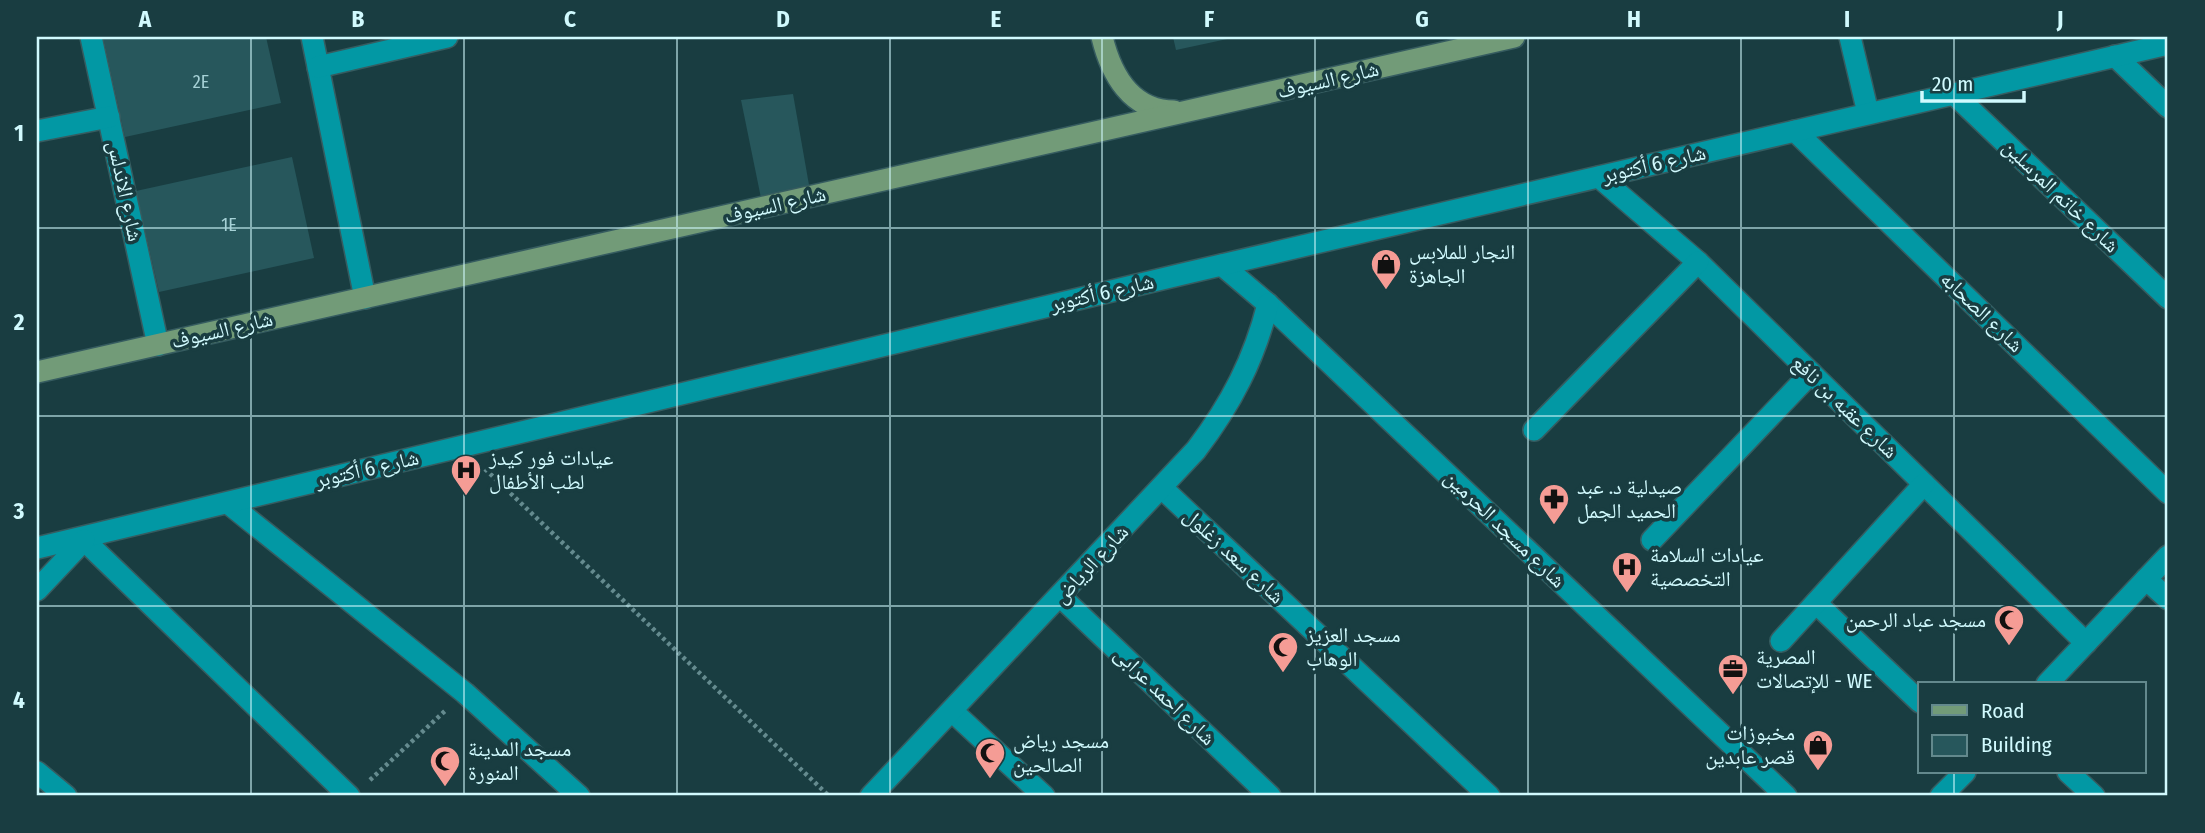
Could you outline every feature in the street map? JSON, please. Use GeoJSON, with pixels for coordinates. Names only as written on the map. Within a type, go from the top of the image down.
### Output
{"type":"FeatureCollection","features":[{"type":"Feature","properties":{"kind":"main road"},"geometry":{"type":"LineString","coordinates":[[1102,37],[1109,66],[1125,87],[1144,104],[1163,111],[1193,111]]}},
{"type":"Feature","properties":{"kind":"main road","name":"شارع السيوف"},"geometry":{"type":"LineString","coordinates":[[37,372],[1514,37]]}},
{"type":"Feature","properties":{"kind":"street","name":"شارع الاندلس"},"geometry":{"type":"LineString","coordinates":[[92,37],[158,345]]}},
{"type":"Feature","properties":{"kind":"street"},"geometry":{"type":"LineString","coordinates":[[312,37],[365,298]]}},
{"type":"Feature","properties":{"kind":"street"},"geometry":{"type":"LineString","coordinates":[[318,67],[447,37]]}},
{"type":"Feature","properties":{"kind":"street"},"geometry":{"type":"LineString","coordinates":[[1850,37],[1868,113]]}},
{"type":"Feature","properties":{"kind":"street","name":"شارع 6 أكتوبر"},"geometry":{"type":"LineString","coordinates":[[37,548],[1222,265],[2168,44]]}},
{"type":"Feature","properties":{"kind":"street"},"geometry":{"type":"LineString","coordinates":[[2115,56],[2168,107]]}},
{"type":"Feature","properties":{"kind":"street","name":"شارع خاتم المرسلين"},"geometry":{"type":"LineString","coordinates":[[1954,94],[2168,298]]}},
{"type":"Feature","properties":{"kind":"street"},"geometry":{"type":"LineString","coordinates":[[37,131],[108,117]]}},
{"type":"Feature","properties":{"kind":"street","name":"شارع الصحابه"},"geometry":{"type":"LineString","coordinates":[[1795,131],[2168,494]]}},
{"type":"Feature","properties":{"kind":"street","name":"شارع عقبه بن نافع"},"geometry":{"type":"LineString","coordinates":[[1599,177],[1698,262],[2086,643]]}},
{"type":"Feature","properties":{"kind":"street"},"geometry":{"type":"LineString","coordinates":[[1534,430],[1698,262]]}},
{"type":"Feature","properties":{"kind":"street","name":"شارع مسجد الحرمين"},"geometry":{"type":"LineString","coordinates":[[1222,265],[1268,304],[1786,796]]}},
{"type":"Feature","properties":{"kind":"street","name":"شارع الرياض"},"geometry":{"type":"LineString","coordinates":[[872,796],[1162,488],[1216,425],[1240,387],[1259,339],[1268,304]]}},
{"type":"Feature","properties":{"kind":"street"},"geometry":{"type":"LineString","coordinates":[[1652,540],[1811,373]]}},
{"type":"Feature","properties":{"kind":"street"},"geometry":{"type":"LineString","coordinates":[[1781,641],[1924,484]]}},
{"type":"Feature","properties":{"kind":"street","name":"شارع سعد زغلول"},"geometry":{"type":"LineString","coordinates":[[1162,488],[1489,796]]}},
{"type":"Feature","properties":{"kind":"street"},"geometry":{"type":"LineString","coordinates":[[228,503],[465,693],[579,796]]}},
{"type":"Feature","properties":{"kind":"street"},"geometry":{"type":"LineString","coordinates":[[37,590],[83,539],[355,792]]}},
{"type":"Feature","properties":{"kind":"street"},"geometry":{"type":"LineString","coordinates":[[2049,682],[2168,556]]}},
{"type":"Feature","properties":{"kind":"street"},"geometry":{"type":"LineString","coordinates":[[2146,579],[2168,599]]}},
{"type":"Feature","properties":{"kind":"street","name":"شارع احمد عرابى"},"geometry":{"type":"LineString","coordinates":[[1060,596],[1270,796]]}},
{"type":"Feature","properties":{"kind":"street"},"geometry":{"type":"LineString","coordinates":[[1816,603],[1918,700]]}},
{"type":"Feature","properties":{"kind":"street"},"geometry":{"type":"LineString","coordinates":[[952,711],[1044,796]]}},
{"type":"Feature","properties":{"kind":"street"},"geometry":{"type":"LineString","coordinates":[[37,772],[66,796]]}},
{"type":"Feature","properties":{"kind":"street"},"geometry":{"type":"LineString","coordinates":[[1941,796],[1963,774]]}},
{"type":"Feature","properties":{"kind":"street"},"geometry":{"type":"LineString","coordinates":[[2070,774],[2094,796]]}},
{"type":"Feature","properties":{"kind":"path"},"geometry":{"type":"LineString","coordinates":[[461,447],[829,796]]}},
{"type":"Feature","properties":{"kind":"path"},"geometry":{"type":"LineString","coordinates":[[355,792],[465,693]]}},
{"type":"Feature","properties":{"kind":"building"},"geometry":{"type":"Polygon","coordinates":[[[103,37],[266,37],[281,103],[125,137],[103,37]]]}},
{"type":"Feature","properties":{"kind":"building"},"geometry":{"type":"Polygon","coordinates":[[[1173,37],[1232,37],[1232,38],[1176,50],[1173,37]]]}},
{"type":"Feature","properties":{"kind":"building"},"geometry":{"type":"Polygon","coordinates":[[[793,94],[809,185],[761,198],[741,100],[793,94]]]}},
{"type":"Feature","properties":{"kind":"building"},"geometry":{"type":"Polygon","coordinates":[[[292,157],[314,258],[159,292],[136,191],[292,157]]]}},
{"type":"Feature","properties":{"kind":"place","name":"النجار للملابس الجاهزة"},"geometry":{"type":"Point","coordinates":[1386,291]}},
{"type":"Feature","properties":{"kind":"place","name":"عيادات فور كيدز لطب الأطفال"},"geometry":{"type":"Point","coordinates":[466,497]}},
{"type":"Feature","properties":{"kind":"place","name":"صيدلية د. عبد الحميد الجمل"},"geometry":{"type":"Point","coordinates":[1554,526]}},
{"type":"Feature","properties":{"kind":"place","name":"عيادات السلامة التخصصية"},"geometry":{"type":"Point","coordinates":[1627,594]}},
{"type":"Feature","properties":{"kind":"place","name":"مسجد عباد الرحمن"},"geometry":{"type":"Point","coordinates":[2009,647]}},
{"type":"Feature","properties":{"kind":"place","name":"مسجد العزيز الوهاب"},"geometry":{"type":"Point","coordinates":[1283,674]}},
{"type":"Feature","properties":{"kind":"place","name":"المصرية للإتصالات - WE"},"geometry":{"type":"Point","coordinates":[1733,696]}},
{"type":"Feature","properties":{"kind":"place","name":"مخبوزات قصر عابدين"},"geometry":{"type":"Point","coordinates":[1818,772]}},
{"type":"Feature","properties":{"kind":"place","name":"مسجد رياض الصالحين"},"geometry":{"type":"Point","coordinates":[990,780]}},
{"type":"Feature","properties":{"kind":"place","name":"مسجد المدينة المنورة"},"geometry":{"type":"Point","coordinates":[445,788]}}]}
